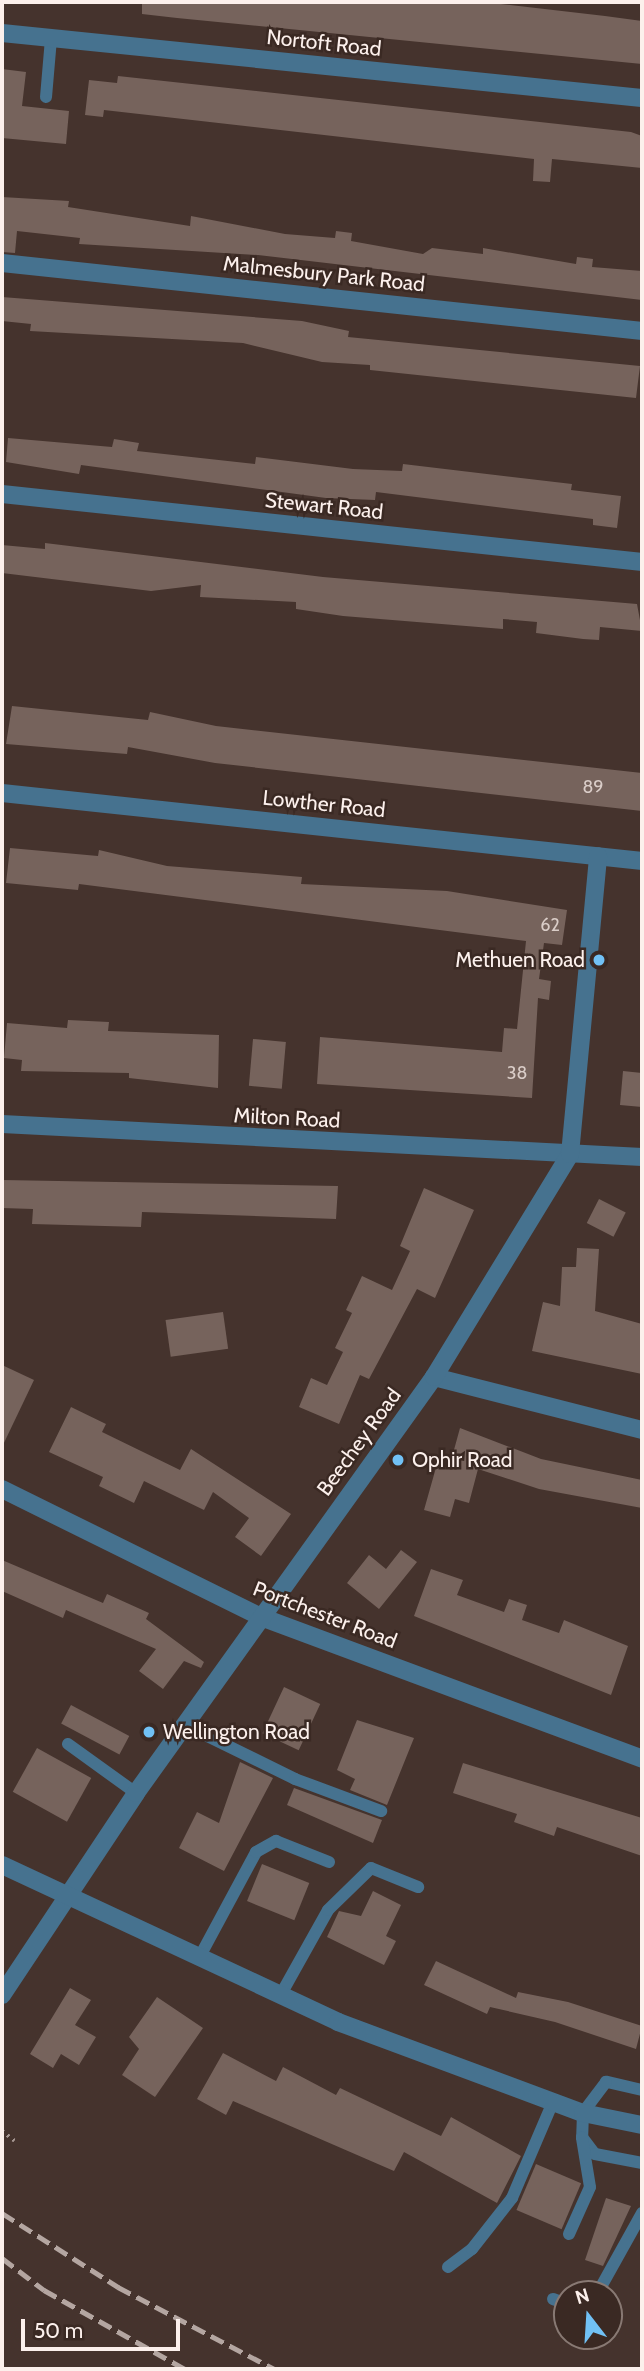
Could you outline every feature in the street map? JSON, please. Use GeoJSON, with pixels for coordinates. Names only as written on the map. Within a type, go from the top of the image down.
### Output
{"type":"FeatureCollection","features":[{"type":"Feature","properties":{"kind":"street","name":"Nortoft Road"},"geometry":{"type":"LineString","coordinates":[[2,33],[642,98]]}},
{"type":"Feature","properties":{"kind":"street","name":"Malmesbury Park Road"},"geometry":{"type":"LineString","coordinates":[[2,263],[642,331]]}},
{"type":"Feature","properties":{"kind":"street","name":"Stewart Road"},"geometry":{"type":"LineString","coordinates":[[2,494],[642,562]]}},
{"type":"Feature","properties":{"kind":"street","name":"Lowther Road"},"geometry":{"type":"LineString","coordinates":[[2,793],[642,861]]}},
{"type":"Feature","properties":{"kind":"street","name":"Beechey Road"},"geometry":{"type":"LineString","coordinates":[[2,1995],[136,1793],[434,1377],[570,1154],[598,856]]}},
{"type":"Feature","properties":{"kind":"street","name":"Milton Road"},"geometry":{"type":"LineString","coordinates":[[2,1124],[570,1154]]}},
{"type":"Feature","properties":{"kind":"street"},"geometry":{"type":"LineString","coordinates":[[570,1154],[642,1157]]}},
{"type":"Feature","properties":{"kind":"street"},"geometry":{"type":"LineString","coordinates":[[434,1377],[642,1430]]}},
{"type":"Feature","properties":{"kind":"street","name":"Portchester Road"},"geometry":{"type":"LineString","coordinates":[[2,1489],[261,1617],[642,1759]]}},
{"type":"Feature","properties":{"kind":"street"},"geometry":{"type":"LineString","coordinates":[[2,1866],[280,1996],[583,2113],[642,2125]]}},
{"type":"Feature","properties":{"kind":"lane"},"geometry":{"type":"LineString","coordinates":[[46,97],[51,39]]}},
{"type":"Feature","properties":{"kind":"lane"},"geometry":{"type":"LineString","coordinates":[[185,1725],[295,1779],[381,1811]]}},
{"type":"Feature","properties":{"kind":"lane"},"geometry":{"type":"LineString","coordinates":[[68,1744],[136,1793]]}},
{"type":"Feature","properties":{"kind":"lane"},"geometry":{"type":"LineString","coordinates":[[199,1958],[256,1852],[276,1841],[329,1862]]}},
{"type":"Feature","properties":{"kind":"lane"},"geometry":{"type":"LineString","coordinates":[[280,1996],[328,1910],[371,1868],[418,1887]]}},
{"type":"Feature","properties":{"kind":"lane"},"geometry":{"type":"LineString","coordinates":[[569,2234],[590,2187],[582,2137],[583,2113],[606,2082],[642,2090]]}},
{"type":"Feature","properties":{"kind":"lane"},"geometry":{"type":"LineString","coordinates":[[448,2267],[472,2249],[512,2198],[553,2102]]}},
{"type":"Feature","properties":{"kind":"lane"},"geometry":{"type":"LineString","coordinates":[[582,2137],[596,2154],[642,2163]]}},
{"type":"Feature","properties":{"kind":"lane"},"geometry":{"type":"LineString","coordinates":[[605,2280],[642,2213]]}},
{"type":"Feature","properties":{"kind":"path"},"geometry":{"type":"LineString","coordinates":[[2,2131],[15,2141]]}},
{"type":"Feature","properties":{"kind":"building"},"geometry":{"type":"Polygon","coordinates":[[[142,2],[483,2],[605,16],[642,21],[642,64],[142,14],[142,2]]]}},
{"type":"Feature","properties":{"kind":"building"},"geometry":{"type":"Polygon","coordinates":[[[2,69],[26,72],[22,106],[69,111],[66,144],[2,138],[2,69]]]}},
{"type":"Feature","properties":{"kind":"building"},"geometry":{"type":"Polygon","coordinates":[[[118,76],[631,132],[642,136],[642,168],[552,159],[550,182],[533,181],[534,159],[104,110],[103,117],[85,115],[89,80],[117,83],[118,76]]]}},
{"type":"Feature","properties":{"kind":"building"},"geometry":{"type":"Polygon","coordinates":[[[2,197],[69,201],[68,207],[190,226],[191,216],[285,234],[335,238],[336,231],[352,233],[351,241],[423,254],[432,248],[483,254],[483,248],[576,264],[577,257],[593,259],[592,267],[642,271],[642,300],[258,255],[79,244],[80,238],[17,231],[15,253],[2,252],[2,197]]]}},
{"type":"Feature","properties":{"kind":"building"},"geometry":{"type":"Polygon","coordinates":[[[2,297],[302,321],[349,331],[348,337],[640,366],[636,398],[370,370],[370,365],[322,362],[243,343],[30,331],[31,324],[2,321],[2,297]]]}},
{"type":"Feature","properties":{"kind":"building"},"geometry":{"type":"Polygon","coordinates":[[[8,438],[112,447],[114,439],[139,443],[137,451],[255,464],[256,457],[353,469],[402,471],[403,464],[572,484],[571,490],[621,496],[617,528],[593,525],[593,519],[376,492],[375,500],[326,498],[81,465],[79,474],[6,462],[8,438]]]}},
{"type":"Feature","properties":{"kind":"building"},"geometry":{"type":"Polygon","coordinates":[[[45,543],[323,577],[637,604],[642,631],[600,627],[599,640],[583,639],[536,633],[537,622],[503,619],[503,629],[343,616],[296,609],[296,602],[200,597],[201,585],[151,591],[2,573],[2,545],[45,549],[45,543]]]}},
{"type":"Feature","properties":{"kind":"building"},"geometry":{"type":"Polygon","coordinates":[[[12,706],[148,720],[150,712],[216,726],[642,773],[642,811],[215,763],[128,747],[127,754],[6,744],[12,706]]]}},
{"type":"Feature","properties":{"kind":"building"},"geometry":{"type":"Polygon","coordinates":[[[10,848],[98,856],[99,850],[167,866],[302,877],[301,884],[447,891],[567,910],[562,945],[544,943],[539,979],[551,981],[549,1000],[538,998],[532,1098],[317,1084],[320,1037],[502,1052],[504,1028],[517,1029],[526,941],[79,884],[78,890],[6,883],[10,848]]]}},
{"type":"Feature","properties":{"kind":"building"},"geometry":{"type":"Polygon","coordinates":[[[68,1020],[109,1022],[108,1031],[219,1035],[218,1088],[129,1078],[129,1073],[21,1071],[22,1060],[4,1058],[7,1023],[67,1028],[68,1020]]]}},
{"type":"Feature","properties":{"kind":"building"},"geometry":{"type":"Polygon","coordinates":[[[253,1039],[286,1042],[282,1089],[249,1086],[253,1039]]]}},
{"type":"Feature","properties":{"kind":"building"},"geometry":{"type":"Polygon","coordinates":[[[623,1071],[642,1073],[642,1107],[620,1105],[623,1071]]]}},
{"type":"Feature","properties":{"kind":"building"},"geometry":{"type":"Polygon","coordinates":[[[2,1180],[338,1186],[336,1219],[142,1212],[141,1227],[32,1224],[33,1209],[2,1208],[2,1180]]]}},
{"type":"Feature","properties":{"kind":"building"},"geometry":{"type":"Polygon","coordinates":[[[424,1188],[474,1210],[435,1298],[417,1289],[369,1379],[360,1375],[339,1424],[299,1407],[311,1378],[327,1385],[343,1352],[335,1348],[352,1313],[346,1310],[362,1276],[392,1290],[410,1251],[400,1246],[424,1188]]]}},
{"type":"Feature","properties":{"kind":"building"},"geometry":{"type":"Polygon","coordinates":[[[599,1199],[626,1213],[613,1237],[587,1223],[599,1199]]]}},
{"type":"Feature","properties":{"kind":"building"},"geometry":{"type":"Polygon","coordinates":[[[577,1248],[599,1249],[595,1311],[642,1324],[642,1374],[532,1351],[543,1302],[560,1306],[562,1267],[576,1267],[577,1248]]]}},
{"type":"Feature","properties":{"kind":"building"},"geometry":{"type":"Polygon","coordinates":[[[223,1312],[228,1349],[171,1357],[166,1320],[223,1312]]]}},
{"type":"Feature","properties":{"kind":"building"},"geometry":{"type":"Polygon","coordinates":[[[2,1365],[34,1380],[2,1447],[2,1365]]]}},
{"type":"Feature","properties":{"kind":"building"},"geometry":{"type":"Polygon","coordinates":[[[71,1407],[106,1424],[102,1432],[180,1470],[191,1449],[291,1514],[261,1556],[235,1537],[249,1518],[213,1492],[204,1510],[144,1481],[134,1503],[99,1486],[103,1477],[49,1452],[71,1407]]]}},
{"type":"Feature","properties":{"kind":"building"},"geometry":{"type":"Polygon","coordinates":[[[460,1428],[541,1459],[642,1480],[642,1508],[539,1489],[478,1469],[469,1503],[455,1499],[450,1517],[424,1510],[437,1464],[449,1468],[460,1428]]]}},
{"type":"Feature","properties":{"kind":"building"},"geometry":{"type":"Polygon","coordinates":[[[401,1550],[417,1562],[379,1609],[347,1583],[369,1555],[386,1569],[401,1550]]]}},
{"type":"Feature","properties":{"kind":"building"},"geometry":{"type":"Polygon","coordinates":[[[2,1560],[103,1603],[107,1594],[149,1613],[146,1619],[204,1662],[201,1668],[184,1661],[163,1689],[139,1671],[156,1649],[66,1610],[63,1618],[2,1591],[2,1560]]]}},
{"type":"Feature","properties":{"kind":"building"},"geometry":{"type":"Polygon","coordinates":[[[431,1569],[463,1580],[457,1595],[504,1612],[509,1599],[527,1605],[522,1620],[559,1633],[564,1620],[628,1646],[611,1695],[414,1616],[431,1569]]]}},
{"type":"Feature","properties":{"kind":"building"},"geometry":{"type":"Polygon","coordinates":[[[284,1687],[320,1704],[299,1750],[262,1733],[284,1687]]]}},
{"type":"Feature","properties":{"kind":"building"},"geometry":{"type":"Polygon","coordinates":[[[71,1705],[129,1736],[119,1755],[61,1724],[71,1705]]]}},
{"type":"Feature","properties":{"kind":"building"},"geometry":{"type":"Polygon","coordinates":[[[357,1720],[414,1738],[387,1805],[350,1790],[355,1779],[337,1770],[357,1720]]]}},
{"type":"Feature","properties":{"kind":"building"},"geometry":{"type":"Polygon","coordinates":[[[37,1748],[91,1778],[67,1822],[13,1792],[37,1748]]]}},
{"type":"Feature","properties":{"kind":"building"},"geometry":{"type":"Polygon","coordinates":[[[240,1762],[273,1778],[224,1871],[179,1848],[197,1812],[219,1823],[240,1762]]]}},
{"type":"Feature","properties":{"kind":"building"},"geometry":{"type":"Polygon","coordinates":[[[463,1763],[642,1818],[642,1856],[557,1827],[554,1836],[514,1822],[517,1814],[453,1793],[463,1763]]]}},
{"type":"Feature","properties":{"kind":"building"},"geometry":{"type":"Polygon","coordinates":[[[294,1788],[382,1820],[373,1843],[287,1805],[294,1788]]]}},
{"type":"Feature","properties":{"kind":"building"},"geometry":{"type":"Polygon","coordinates":[[[262,1864],[309,1883],[294,1920],[247,1901],[262,1864]]]}},
{"type":"Feature","properties":{"kind":"building"},"geometry":{"type":"Polygon","coordinates":[[[373,1891],[401,1905],[386,1936],[396,1941],[384,1965],[327,1937],[339,1911],[361,1916],[373,1891]]]}},
{"type":"Feature","properties":{"kind":"building"},"geometry":{"type":"Polygon","coordinates":[[[436,1961],[516,1998],[518,1992],[568,2002],[642,2026],[636,2049],[555,2022],[490,2007],[487,2014],[424,1985],[436,1961]]]}},
{"type":"Feature","properties":{"kind":"building"},"geometry":{"type":"Polygon","coordinates":[[[70,1988],[91,2000],[75,2025],[96,2037],[79,2065],[61,2054],[53,2068],[30,2054],[70,1988]]]}},
{"type":"Feature","properties":{"kind":"building"},"geometry":{"type":"Polygon","coordinates":[[[157,1997],[203,2028],[155,2097],[122,2075],[139,2049],[129,2037],[157,1997]]]}},
{"type":"Feature","properties":{"kind":"building"},"geometry":{"type":"Polygon","coordinates":[[[223,2053],[276,2081],[283,2067],[336,2095],[340,2088],[441,2136],[451,2117],[521,2156],[497,2203],[404,2152],[394,2171],[233,2101],[226,2115],[197,2099],[223,2053]]]}},
{"type":"Feature","properties":{"kind":"building"},"geometry":{"type":"Polygon","coordinates":[[[536,2164],[581,2183],[562,2229],[516,2210],[536,2164]]]}},
{"type":"Feature","properties":{"kind":"building"},"geometry":{"type":"Polygon","coordinates":[[[606,2198],[631,2206],[603,2266],[585,2260],[606,2198]]]}},
{"type":"Feature","properties":{"kind":"railway"},"geometry":{"type":"LineString","coordinates":[[2,2213],[118,2287],[274,2369]]}},
{"type":"Feature","properties":{"kind":"railway"},"geometry":{"type":"LineString","coordinates":[[2,2258],[44,2290],[185,2369]]}},
{"type":"Feature","properties":{"kind":"place","name":"Methuen Road"},"geometry":{"type":"Point","coordinates":[599,960]}},
{"type":"Feature","properties":{"kind":"place","name":"Ophir Road"},"geometry":{"type":"Point","coordinates":[398,1460]}},
{"type":"Feature","properties":{"kind":"place","name":"Wellington Road"},"geometry":{"type":"Point","coordinates":[149,1732]}}]}
